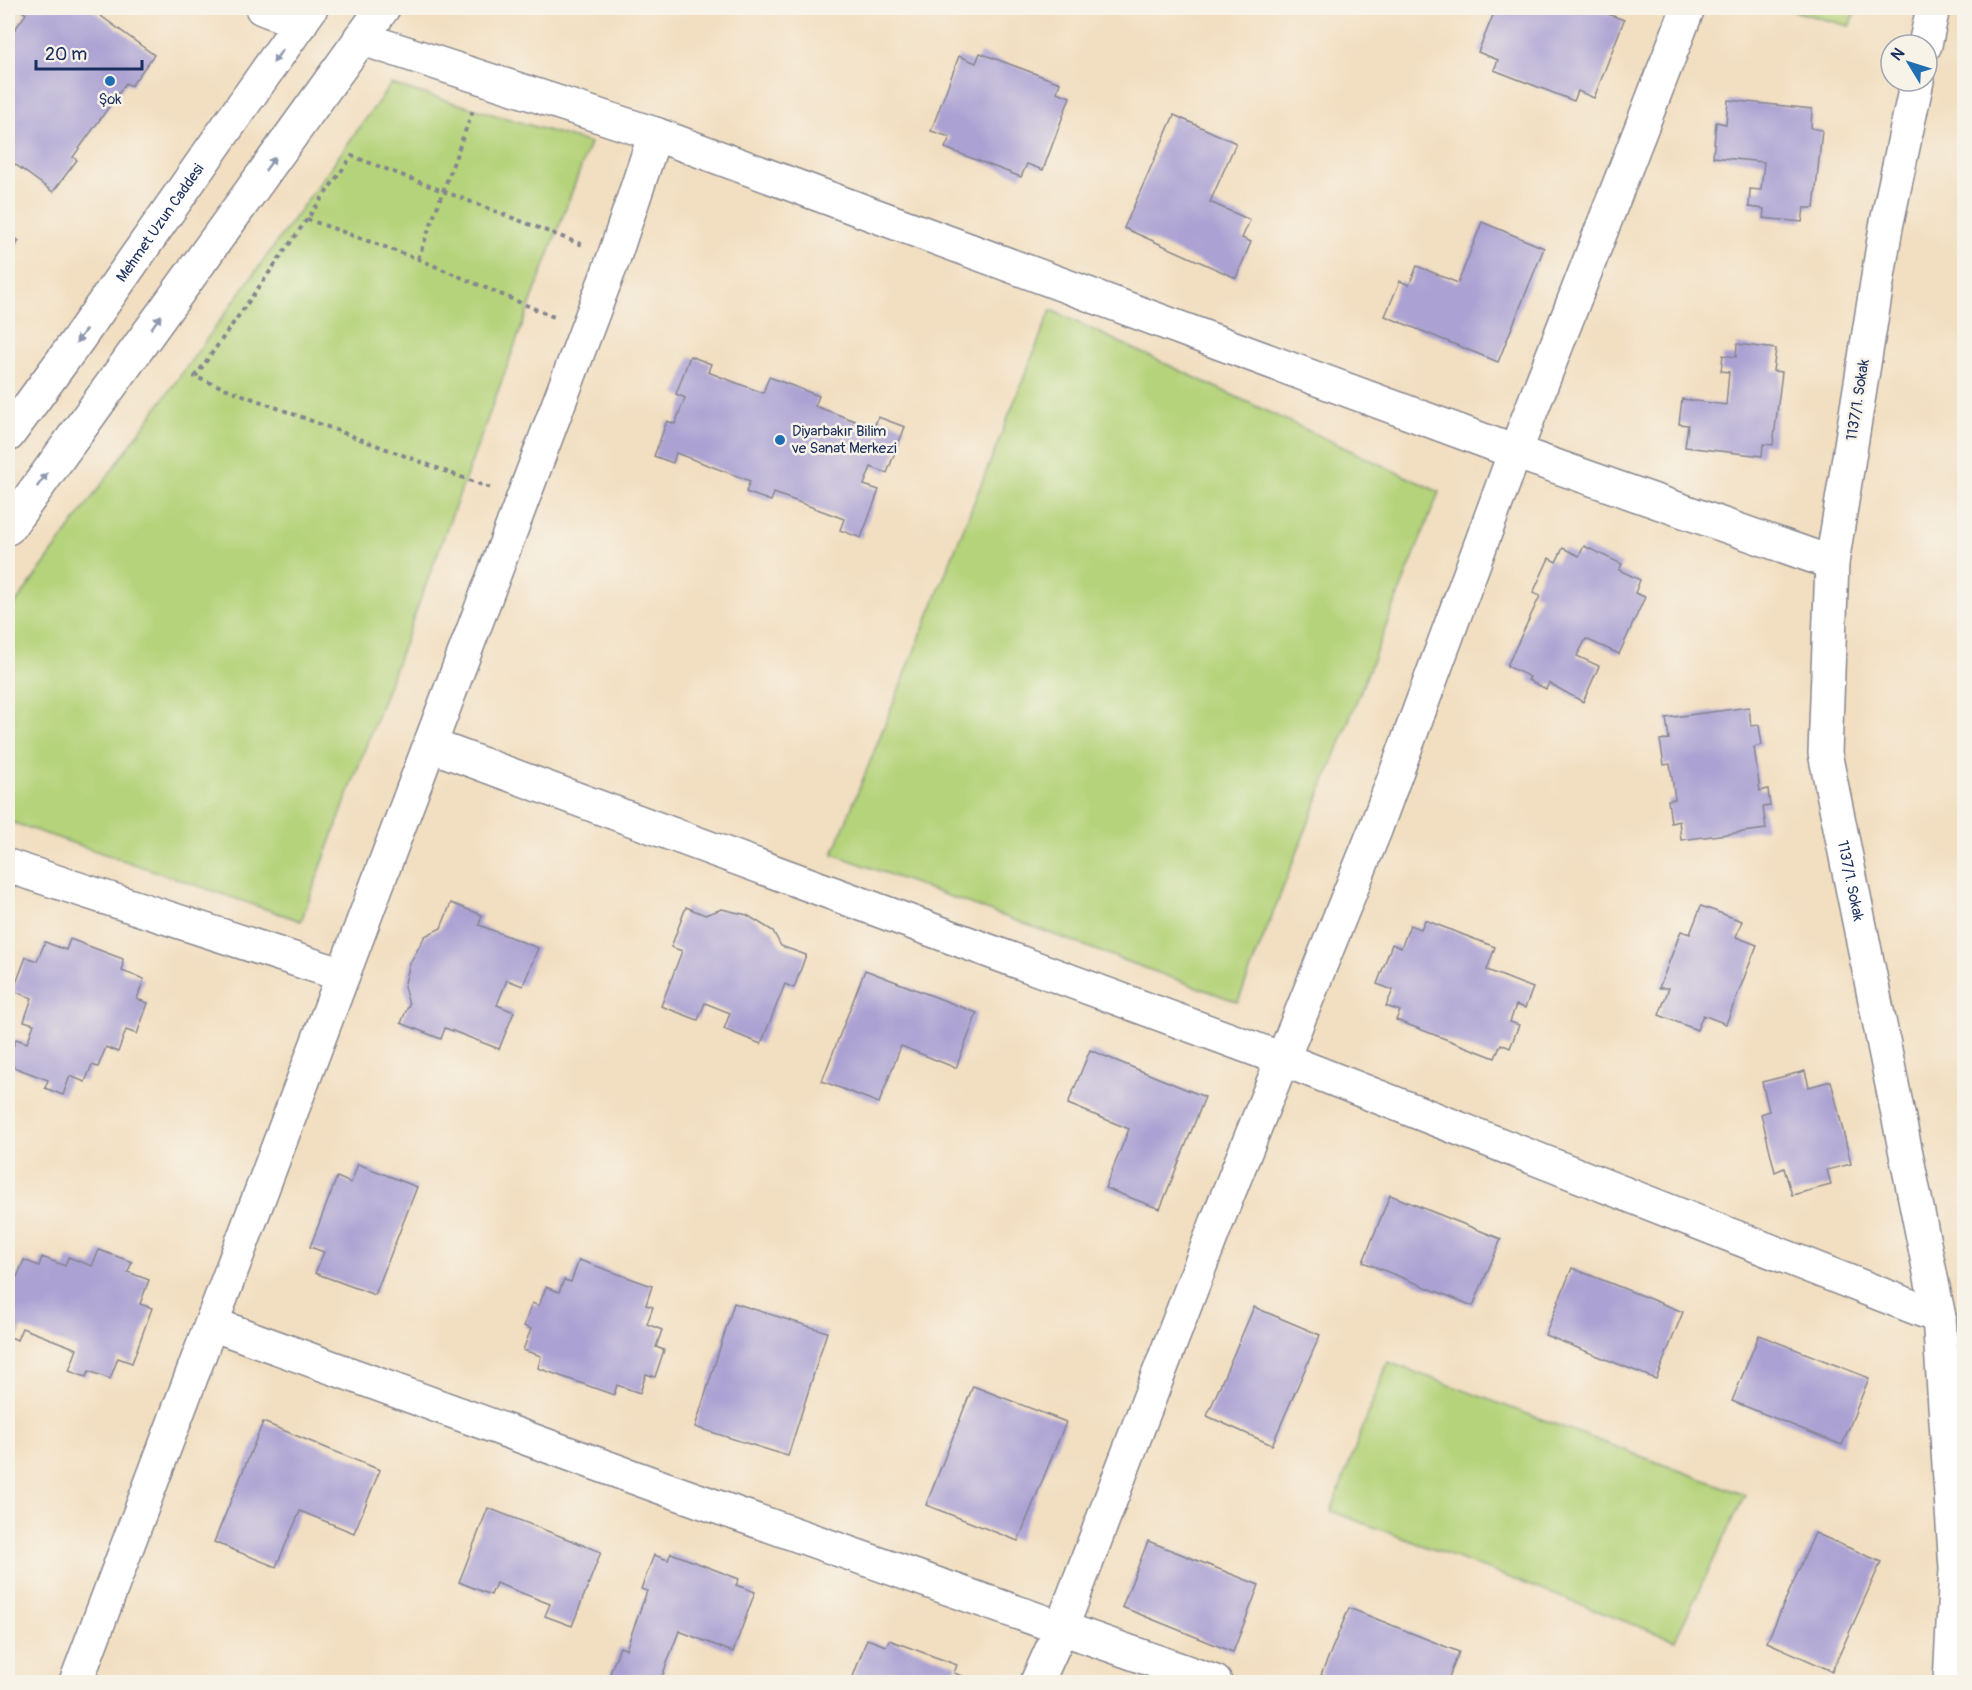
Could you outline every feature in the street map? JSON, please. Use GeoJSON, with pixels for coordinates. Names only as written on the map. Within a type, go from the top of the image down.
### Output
{"type":"FeatureCollection","features":[{"type":"Feature","properties":{"kind":"street"},"geometry":{"type":"LineString","coordinates":[[262,8],[306,15]]}},
{"type":"Feature","properties":{"kind":"street"},"geometry":{"type":"LineString","coordinates":[[8,528],[383,8]]}},
{"type":"Feature","properties":{"kind":"street"},"geometry":{"type":"LineString","coordinates":[[1037,1683],[1061,1629],[1218,1219],[1375,830],[1515,452],[1688,8]]}},
{"type":"Feature","properties":{"kind":"street"},"geometry":{"type":"LineString","coordinates":[[1928,33],[1933,8]]}},
{"type":"Feature","properties":{"kind":"street","name":"Mehmet Uzun Caddesi"},"geometry":{"type":"LineString","coordinates":[[8,435],[306,15]]}},
{"type":"Feature","properties":{"kind":"street"},"geometry":{"type":"LineString","coordinates":[[360,38],[654,135],[1515,452],[1832,563]]}},
{"type":"Feature","properties":{"kind":"street","name":"1137/1. Sokak"},"geometry":{"type":"LineString","coordinates":[[1914,93],[1886,227],[1832,563],[1825,753],[1939,1317],[1956,1569],[1950,1683]]}},
{"type":"Feature","properties":{"kind":"street"},"geometry":{"type":"LineString","coordinates":[[76,1683],[614,257],[654,135]]}},
{"type":"Feature","properties":{"kind":"street"},"geometry":{"type":"LineString","coordinates":[[430,745],[1282,1059],[1939,1317]]}},
{"type":"Feature","properties":{"kind":"street"},"geometry":{"type":"LineString","coordinates":[[8,866],[344,975]]}},
{"type":"Feature","properties":{"kind":"street"},"geometry":{"type":"LineString","coordinates":[[212,1324],[1215,1683]]}},
{"type":"Feature","properties":{"kind":"path"},"geometry":{"type":"LineString","coordinates":[[418,259],[484,80]]}},
{"type":"Feature","properties":{"kind":"path"},"geometry":{"type":"LineString","coordinates":[[522,500],[195,377],[352,156],[614,257]]}},
{"type":"Feature","properties":{"kind":"path"},"geometry":{"type":"LineString","coordinates":[[307,219],[418,259],[586,330]]}},
{"type":"Feature","properties":{"kind":"green space"},"geometry":{"type":"Polygon","coordinates":[[[1783,8],[1857,8],[1849,26],[1783,8]]]}},
{"type":"Feature","properties":{"kind":"green space"},"geometry":{"type":"Polygon","coordinates":[[[391,84],[590,143],[301,921],[8,821],[8,614],[391,84]]]}},
{"type":"Feature","properties":{"kind":"green space"},"geometry":{"type":"Polygon","coordinates":[[[1051,310],[1439,492],[1238,1002],[833,854],[1051,310]]]}},
{"type":"Feature","properties":{"kind":"green space"},"geometry":{"type":"Polygon","coordinates":[[[1388,1362],[1745,1495],[1675,1640],[1331,1511],[1388,1362]]]}},
{"type":"Feature","properties":{"kind":"building"},"geometry":{"type":"Polygon","coordinates":[[[23,8],[90,8],[154,55],[131,86],[126,83],[73,157],[77,160],[53,192],[8,159],[8,39],[26,14],[21,10],[23,8]]]}},
{"type":"Feature","properties":{"kind":"building"},"geometry":{"type":"Polygon","coordinates":[[[1496,8],[1606,8],[1605,13],[1624,20],[1594,98],[1578,91],[1574,101],[1494,70],[1498,60],[1478,52],[1496,8]]]}},
{"type":"Feature","properties":{"kind":"building"},"geometry":{"type":"Polygon","coordinates":[[[980,53],[1060,83],[1057,92],[1070,97],[1043,170],[1027,164],[1021,177],[945,148],[950,137],[931,131],[959,56],[976,63],[980,53]]]}},
{"type":"Feature","properties":{"kind":"building"},"geometry":{"type":"Polygon","coordinates":[[[1728,100],[1812,109],[1811,128],[1822,130],[1814,208],[1804,208],[1802,222],[1763,218],[1764,209],[1749,207],[1750,189],[1761,190],[1764,162],[1713,157],[1716,122],[1726,124],[1728,100]]]}},
{"type":"Feature","properties":{"kind":"building"},"geometry":{"type":"Polygon","coordinates":[[[1174,115],[1236,143],[1210,202],[1250,220],[1242,238],[1251,242],[1236,278],[1124,228],[1174,115]]]}},
{"type":"Feature","properties":{"kind":"building"},"geometry":{"type":"Polygon","coordinates":[[[1482,222],[1544,248],[1498,362],[1385,316],[1400,281],[1409,285],[1417,266],[1458,283],[1482,222]]]}},
{"type":"Feature","properties":{"kind":"building"},"geometry":{"type":"Polygon","coordinates":[[[8,232],[19,241],[8,257],[8,232]]]}},
{"type":"Feature","properties":{"kind":"building"},"geometry":{"type":"Polygon","coordinates":[[[1737,344],[1776,349],[1773,371],[1782,372],[1773,445],[1763,444],[1762,456],[1685,447],[1688,425],[1679,424],[1682,399],[1726,405],[1729,372],[1721,371],[1723,355],[1736,357],[1737,344]]]}},
{"type":"Feature","properties":{"kind":"building","name":"Diyarbakır Bilim ve Sanat Merkezi"},"geometry":{"type":"Polygon","coordinates":[[[690,356],[711,364],[708,372],[763,393],[769,377],[819,396],[815,406],[874,428],[878,417],[905,427],[887,473],[871,467],[864,485],[879,490],[861,538],[840,530],[844,519],[774,493],[771,501],[746,492],[750,481],[676,453],[673,463],[654,456],[667,421],[675,424],[685,398],[676,394],[690,356]]]}},
{"type":"Feature","properties":{"kind":"building"},"geometry":{"type":"Polygon","coordinates":[[[1584,546],[1622,564],[1619,570],[1640,580],[1635,593],[1645,597],[1619,654],[1586,639],[1577,656],[1599,666],[1583,702],[1549,683],[1546,689],[1528,680],[1530,677],[1507,666],[1540,596],[1533,593],[1549,558],[1556,562],[1563,548],[1579,556],[1584,546]]]}},
{"type":"Feature","properties":{"kind":"building"},"geometry":{"type":"Polygon","coordinates":[[[1749,707],[1751,726],[1759,725],[1762,745],[1754,747],[1760,791],[1768,789],[1770,806],[1763,807],[1766,829],[1681,840],[1679,821],[1671,823],[1668,800],[1675,799],[1670,764],[1664,765],[1660,740],[1669,739],[1666,718],[1749,707]]]}},
{"type":"Feature","properties":{"kind":"building"},"geometry":{"type":"Polygon","coordinates":[[[451,903],[482,915],[479,925],[538,948],[523,986],[507,980],[497,1005],[514,1012],[499,1049],[445,1028],[441,1039],[401,1023],[409,1004],[404,987],[410,963],[425,936],[441,928],[451,903]]]}},
{"type":"Feature","properties":{"kind":"building"},"geometry":{"type":"Polygon","coordinates":[[[1701,906],[1742,921],[1736,937],[1757,945],[1726,1024],[1703,1015],[1697,1030],[1659,1015],[1669,988],[1659,988],[1681,931],[1690,934],[1701,906]]]}},
{"type":"Feature","properties":{"kind":"building"},"geometry":{"type":"Polygon","coordinates":[[[686,907],[705,915],[722,909],[747,915],[773,931],[781,946],[806,955],[794,988],[785,984],[761,1044],[724,1029],[730,1013],[705,1003],[698,1020],[661,1006],[682,951],[671,947],[686,907]]]}},
{"type":"Feature","properties":{"kind":"building"},"geometry":{"type":"Polygon","coordinates":[[[1425,920],[1495,947],[1487,970],[1533,988],[1525,1008],[1516,1005],[1510,1022],[1519,1025],[1510,1048],[1501,1044],[1495,1058],[1396,1020],[1400,1011],[1386,1006],[1393,990],[1377,984],[1392,944],[1401,948],[1410,925],[1421,929],[1425,920]]]}},
{"type":"Feature","properties":{"kind":"building"},"geometry":{"type":"Polygon","coordinates":[[[70,939],[123,959],[122,971],[144,979],[137,999],[148,1003],[137,1034],[126,1030],[118,1052],[106,1047],[98,1067],[92,1065],[85,1082],[70,1076],[63,1095],[45,1088],[48,1080],[8,1065],[8,1061],[16,1039],[27,1043],[34,1024],[24,1021],[32,998],[13,991],[26,957],[37,961],[45,942],[66,950],[70,939]]]}},
{"type":"Feature","properties":{"kind":"building"},"geometry":{"type":"Polygon","coordinates":[[[865,970],[977,1013],[956,1068],[901,1046],[879,1103],[822,1081],[865,970]]]}},
{"type":"Feature","properties":{"kind":"building"},"geometry":{"type":"Polygon","coordinates":[[[1090,1050],[1205,1097],[1160,1209],[1105,1188],[1129,1129],[1068,1104],[1090,1050]]]}},
{"type":"Feature","properties":{"kind":"building"},"geometry":{"type":"Polygon","coordinates":[[[1805,1071],[1809,1087],[1831,1081],[1851,1164],[1827,1170],[1831,1185],[1792,1195],[1784,1168],[1775,1172],[1761,1114],[1769,1111],[1762,1082],[1805,1071]]]}},
{"type":"Feature","properties":{"kind":"building"},"geometry":{"type":"Polygon","coordinates":[[[358,1164],[417,1187],[375,1295],[315,1273],[324,1252],[310,1247],[337,1177],[351,1183],[358,1164]]]}},
{"type":"Feature","properties":{"kind":"building"},"geometry":{"type":"Polygon","coordinates":[[[1390,1195],[1501,1239],[1473,1306],[1363,1262],[1390,1195]]]}},
{"type":"Feature","properties":{"kind":"building"},"geometry":{"type":"Polygon","coordinates":[[[99,1250],[132,1262],[128,1272],[149,1280],[140,1304],[152,1308],[132,1363],[118,1358],[110,1379],[89,1371],[86,1377],[69,1371],[77,1349],[22,1328],[17,1340],[8,1336],[8,1274],[17,1277],[24,1260],[39,1266],[42,1257],[65,1266],[68,1257],[92,1266],[99,1250]]]}},
{"type":"Feature","properties":{"kind":"building"},"geometry":{"type":"Polygon","coordinates":[[[579,1260],[652,1286],[646,1305],[653,1307],[647,1324],[662,1330],[656,1347],[664,1350],[655,1377],[646,1374],[640,1393],[617,1385],[614,1395],[538,1368],[541,1356],[523,1350],[531,1329],[524,1326],[532,1303],[539,1306],[546,1287],[559,1292],[564,1280],[571,1282],[579,1260]]]}},
{"type":"Feature","properties":{"kind":"building"},"geometry":{"type":"Polygon","coordinates":[[[1572,1268],[1683,1312],[1656,1379],[1545,1335],[1572,1268]]]}},
{"type":"Feature","properties":{"kind":"building"},"geometry":{"type":"Polygon","coordinates":[[[734,1303],[827,1332],[788,1456],[695,1427],[734,1303]]]}},
{"type":"Feature","properties":{"kind":"building"},"geometry":{"type":"Polygon","coordinates":[[[1254,1307],[1320,1335],[1272,1445],[1207,1416],[1254,1307]]]}},
{"type":"Feature","properties":{"kind":"building"},"geometry":{"type":"Polygon","coordinates":[[[1759,1335],[1869,1378],[1842,1445],[1732,1401],[1759,1335]]]}},
{"type":"Feature","properties":{"kind":"building"},"geometry":{"type":"Polygon","coordinates":[[[973,1386],[1066,1422],[1018,1541],[926,1505],[973,1386]]]}},
{"type":"Feature","properties":{"kind":"building"},"geometry":{"type":"Polygon","coordinates":[[[263,1422],[380,1470],[354,1533],[300,1511],[276,1567],[214,1542],[263,1422]]]}},
{"type":"Feature","properties":{"kind":"building"},"geometry":{"type":"Polygon","coordinates":[[[488,1508],[601,1552],[572,1626],[545,1616],[550,1604],[496,1583],[491,1595],[459,1582],[488,1508]]]}},
{"type":"Feature","properties":{"kind":"building"},"geometry":{"type":"Polygon","coordinates":[[[1815,1533],[1881,1562],[1832,1671],[1767,1642],[1815,1533]]]}},
{"type":"Feature","properties":{"kind":"building"},"geometry":{"type":"Polygon","coordinates":[[[1148,1541],[1259,1585],[1233,1652],[1122,1607],[1148,1541]]]}},
{"type":"Feature","properties":{"kind":"building"},"geometry":{"type":"Polygon","coordinates":[[[671,1553],[739,1579],[736,1585],[755,1592],[733,1652],[679,1631],[660,1682],[634,1682],[610,1673],[620,1647],[626,1649],[647,1591],[641,1589],[654,1555],[668,1560],[671,1553]]]}},
{"type":"Feature","properties":{"kind":"building"},"geometry":{"type":"Polygon","coordinates":[[[1349,1608],[1459,1652],[1447,1682],[1341,1682],[1321,1675],[1349,1608]]]}},
{"type":"Feature","properties":{"kind":"building"},"geometry":{"type":"Polygon","coordinates":[[[867,1639],[886,1646],[889,1640],[957,1665],[954,1673],[968,1678],[966,1682],[851,1682],[867,1639]]]}},
{"type":"Feature","properties":{"kind":"place","name":"Şok"},"geometry":{"type":"Point","coordinates":[110,81]}},
{"type":"Feature","properties":{"kind":"place","name":"Diyarbakır Bilim ve Sanat Merkezi"},"geometry":{"type":"Point","coordinates":[780,440]}}]}
